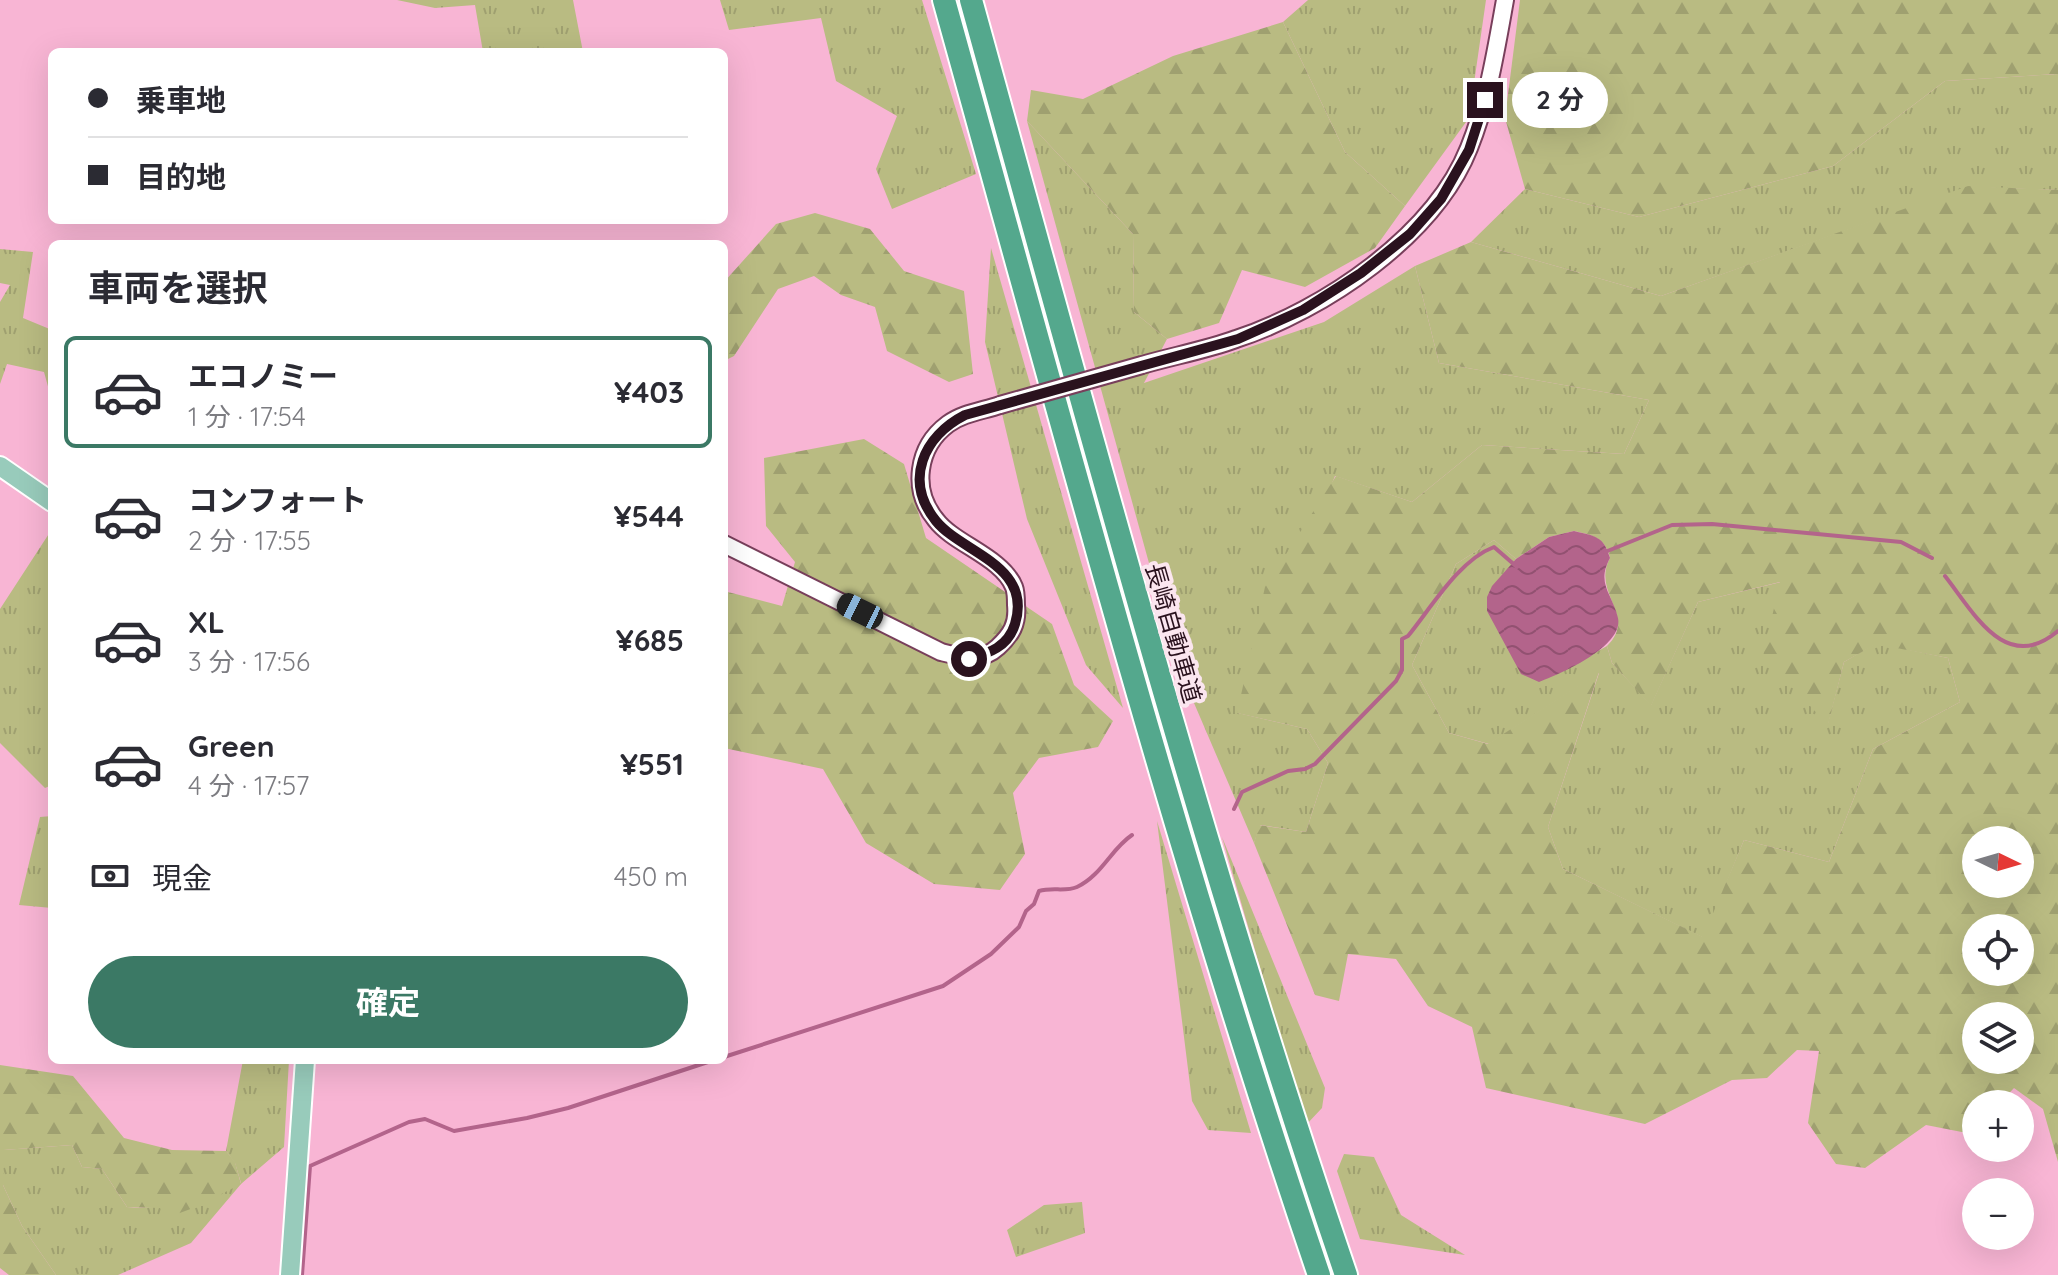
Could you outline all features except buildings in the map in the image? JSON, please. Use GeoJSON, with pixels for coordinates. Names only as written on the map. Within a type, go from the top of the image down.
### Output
{"type":"FeatureCollection","features":[{"type":"Feature","properties":{"kind":"highway"},"geometry":{"type":"LineString","coordinates":[[944,0],[1158,767],[1271,1134],[1319,1275]]}},
{"type":"Feature","properties":{"kind":"highway","name":"長崎自動車道"},"geometry":{"type":"LineString","coordinates":[[971,0],[1182,760],[1294,1123],[1346,1275]]}},
{"type":"Feature","properties":{"kind":"main road"},"geometry":{"type":"LineString","coordinates":[[0,466],[48,499]]}},
{"type":"Feature","properties":{"kind":"main road"},"geometry":{"type":"LineString","coordinates":[[290,1275],[305,1064]]}},
{"type":"Feature","properties":{"kind":"street"},"geometry":{"type":"LineString","coordinates":[[728,546],[941,652],[969,659],[992,653],[1011,635],[1017,615],[1014,586],[996,565],[936,522],[922,497],[919,474],[924,453],[936,435],[965,415],[1238,339],[1303,310],[1361,273],[1410,234],[1441,199],[1469,150],[1485,100],[1505,0]]}},
{"type":"Feature","properties":{"kind":"green space"},"geometry":{"type":"Polygon","coordinates":[[[397,0],[573,0],[582,48],[482,48],[475,5],[435,8],[397,0]]]}},
{"type":"Feature","properties":{"kind":"green space"},"geometry":{"type":"Polygon","coordinates":[[[720,0],[922,0],[976,174],[892,209],[876,169],[897,116],[836,81],[821,18],[729,30],[720,0]]]}},
{"type":"Feature","properties":{"kind":"green space"},"geometry":{"type":"Polygon","coordinates":[[[1308,0],[1486,0],[1469,118],[1405,206],[1345,152],[1283,22],[1308,0]]]}},
{"type":"Feature","properties":{"kind":"green space"},"geometry":{"type":"Polygon","coordinates":[[[1520,0],[2058,0],[2058,74],[1945,81],[1833,166],[1639,217],[1525,189],[1505,118],[1520,0]]]}},
{"type":"Feature","properties":{"kind":"green space"},"geometry":{"type":"Polygon","coordinates":[[[1283,22],[1345,152],[1405,206],[1375,248],[1305,287],[1242,270],[1219,323],[1167,339],[1134,312],[1133,234],[1027,121],[1031,90],[1083,99],[1173,56],[1283,22]]]}},
{"type":"Feature","properties":{"kind":"green space"},"geometry":{"type":"Polygon","coordinates":[[[2058,74],[2058,190],[1968,187],[1661,296],[1471,242],[1525,189],[1639,217],[1833,166],[1945,81],[2058,74]]]}},
{"type":"Feature","properties":{"kind":"green space"},"geometry":{"type":"Polygon","coordinates":[[[1027,121],[1133,234],[1134,312],[1167,339],[1144,383],[1324,322],[1415,266],[1439,363],[1649,400],[1624,454],[1482,445],[1412,502],[1335,476],[1238,713],[1307,729],[1328,763],[1306,832],[1260,825],[1254,843],[1176,661],[1027,121]]]}},
{"type":"Feature","properties":{"kind":"green space"},"geometry":{"type":"Polygon","coordinates":[[[1968,186],[2058,190],[2058,1162],[2043,1109],[2034,1102],[2034,1090],[1962,1090],[1962,1132],[1926,1125],[1865,1168],[1836,1164],[1808,1123],[1819,1051],[1797,1050],[1767,1078],[1732,1080],[1645,1124],[1486,1088],[1472,1027],[1428,1006],[1396,959],[1348,954],[1339,1001],[1315,995],[1254,843],[1259,825],[1306,832],[1328,763],[1307,729],[1237,713],[1265,587],[1336,476],[1412,502],[1482,445],[1624,454],[1649,400],[1439,363],[1415,266],[1471,242],[1661,296],[1968,186]],[[1574,531],[1549,537],[1516,559],[1494,540],[1456,564],[1412,665],[1449,733],[1488,744],[1599,672],[1548,827],[1563,869],[1703,937],[1744,840],[1829,862],[1873,749],[1960,702],[1948,658],[1876,644],[1844,662],[1828,725],[1763,656],[1780,582],[1698,602],[1651,706],[1612,663],[1607,646],[1618,625],[1606,582],[1610,558],[1608,551],[1602,542],[1592,536],[1574,531]]]}},
{"type":"Feature","properties":{"kind":"green space"},"geometry":{"type":"Polygon","coordinates":[[[815,213],[870,229],[904,271],[964,291],[973,374],[949,382],[887,351],[875,307],[841,295],[814,276],[778,289],[734,356],[728,359],[728,278],[776,224],[815,213]]]}},
{"type":"Feature","properties":{"kind":"green space"},"geometry":{"type":"Polygon","coordinates":[[[991,248],[1123,708],[1086,665],[1027,519],[985,342],[991,248]]]}},
{"type":"Feature","properties":{"kind":"green space"},"geometry":{"type":"Polygon","coordinates":[[[0,249],[33,252],[23,318],[48,328],[48,386],[44,372],[7,364],[0,384],[0,302],[10,285],[0,283],[0,249]]]}},
{"type":"Feature","properties":{"kind":"green space"},"geometry":{"type":"Polygon","coordinates":[[[864,439],[904,464],[926,538],[1052,624],[1074,685],[1113,721],[1098,747],[1039,758],[1013,793],[1025,854],[1000,890],[934,884],[866,843],[823,769],[728,749],[728,592],[782,606],[795,562],[766,526],[764,458],[864,439]]]}},
{"type":"Feature","properties":{"kind":"green space"},"geometry":{"type":"Polygon","coordinates":[[[48,535],[48,787],[45,788],[0,743],[0,609],[48,535]]]}},
{"type":"Feature","properties":{"kind":"green space"},"geometry":{"type":"Polygon","coordinates":[[[1494,540],[1516,559],[1513,563],[1575,664],[1607,646],[1612,663],[1651,705],[1698,602],[1781,582],[1828,723],[1844,662],[1876,643],[1948,658],[1960,702],[1873,749],[1829,862],[1744,840],[1704,938],[1563,869],[1548,827],[1599,673],[1489,744],[1449,733],[1412,665],[1456,564],[1494,540]]]}},
{"type":"Feature","properties":{"kind":"green space"},"geometry":{"type":"Polygon","coordinates":[[[48,816],[48,908],[19,905],[40,817],[48,816]]]}},
{"type":"Feature","properties":{"kind":"green space"},"geometry":{"type":"Polygon","coordinates":[[[1157,821],[1251,1133],[1208,1130],[1192,1101],[1157,821]]]}},
{"type":"Feature","properties":{"kind":"green space"},"geometry":{"type":"Polygon","coordinates":[[[1222,837],[1325,1088],[1322,1108],[1306,1125],[1222,837]]]}},
{"type":"Feature","properties":{"kind":"green space"},"geometry":{"type":"Polygon","coordinates":[[[242,1064],[289,1064],[284,1147],[241,1184],[191,1243],[118,1275],[56,1275],[22,1226],[3,1185],[3,1150],[72,1145],[82,1167],[102,1169],[127,1207],[171,1205],[241,1183],[235,1163],[226,1151],[242,1064]]]}},
{"type":"Feature","properties":{"kind":"green space"},"geometry":{"type":"Polygon","coordinates":[[[0,1065],[73,1076],[124,1138],[172,1150],[226,1151],[235,1162],[241,1184],[166,1218],[160,1208],[127,1207],[102,1169],[82,1167],[72,1145],[4,1150],[3,1185],[22,1226],[56,1275],[9,1275],[0,1268],[0,1065]]]}},
{"type":"Feature","properties":{"kind":"green space"},"geometry":{"type":"Polygon","coordinates":[[[1344,1154],[1374,1157],[1401,1215],[1465,1255],[1360,1239],[1337,1171],[1344,1154]]]}},
{"type":"Feature","properties":{"kind":"green space"},"geometry":{"type":"Polygon","coordinates":[[[1082,1202],[1085,1233],[1016,1257],[1007,1230],[1044,1205],[1082,1202]]]}},
{"type":"Feature","properties":{"kind":"water"},"geometry":{"type":"Polygon","coordinates":[[[1574,531],[1598,538],[1608,551],[1610,558],[1604,575],[1618,618],[1617,628],[1611,639],[1589,658],[1539,682],[1521,674],[1487,611],[1487,597],[1492,586],[1516,559],[1549,537],[1574,531]]]}},
{"type":"Feature","properties":{"kind":"waterway"},"geometry":{"type":"LineString","coordinates":[[1605,552],[1672,525],[1712,524],[1901,542],[1932,558]]}},
{"type":"Feature","properties":{"kind":"waterway"},"geometry":{"type":"LineString","coordinates":[[1234,809],[1242,792],[1288,771],[1315,764],[1396,681],[1402,670],[1402,639],[1408,636],[1446,586],[1469,562],[1494,547],[1517,567]]}},
{"type":"Feature","properties":{"kind":"waterway"},"geometry":{"type":"LineString","coordinates":[[1945,576],[1980,621],[2007,643],[2022,646],[2039,643],[2058,631]]}},
{"type":"Feature","properties":{"kind":"waterway"},"geometry":{"type":"LineString","coordinates":[[728,1056],[943,986],[991,954],[1019,927],[1039,891],[1073,888],[1086,882],[1132,835]]}},
{"type":"Feature","properties":{"kind":"waterway"},"geometry":{"type":"LineString","coordinates":[[302,1275],[310,1166],[409,1122],[425,1119],[454,1131],[527,1118],[568,1108],[702,1064]]}},
{"type":"Feature","properties":{"kind":"route"},"geometry":{"type":"LineString","coordinates":[[969,659],[992,653],[1011,635],[1017,615],[1014,586],[996,565],[936,522],[922,497],[919,474],[924,453],[936,435],[965,415],[1238,339],[1303,310],[1361,273],[1410,234],[1441,199],[1469,150],[1485,100]]}}]}
